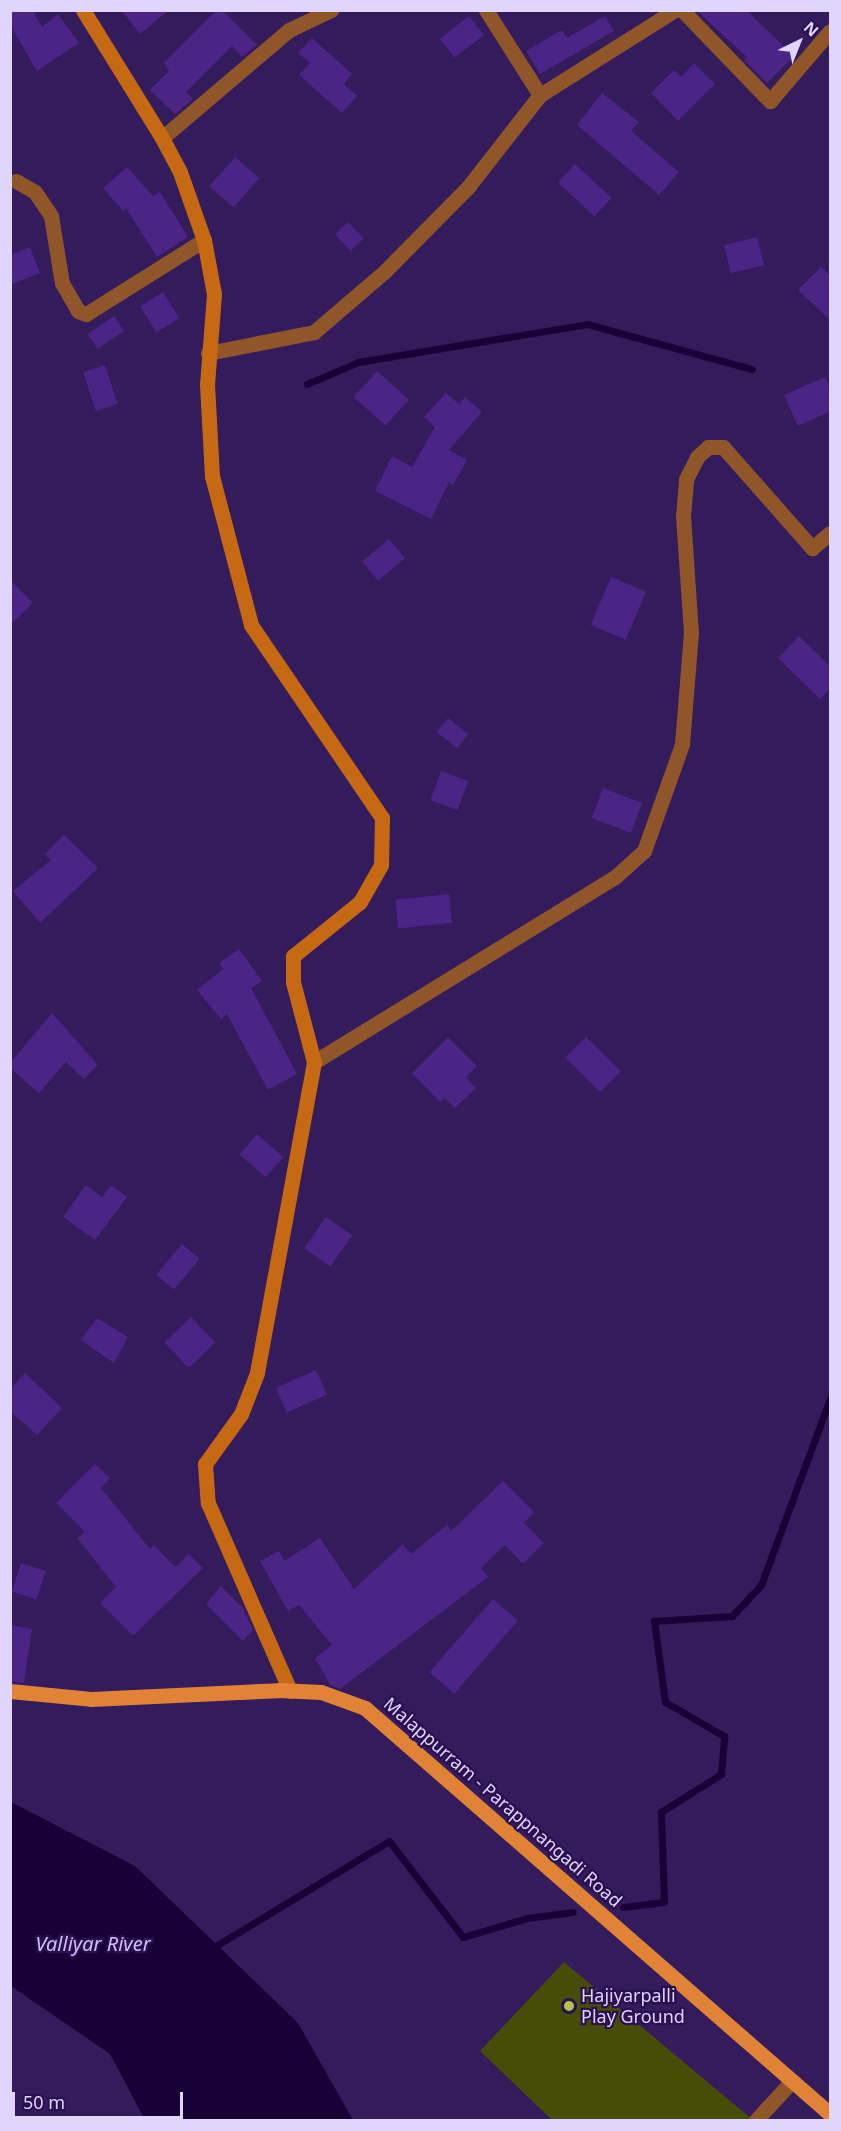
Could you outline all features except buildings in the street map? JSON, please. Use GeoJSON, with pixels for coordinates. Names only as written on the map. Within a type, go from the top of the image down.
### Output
{"type":"FeatureCollection","features":[{"type":"Feature","properties":{"kind":"main road"},"geometry":{"type":"LineString","coordinates":[[83,10],[162,138],[204,240],[214,294],[208,353],[212,476],[251,625],[382,818],[381,865],[360,902],[293,956],[293,982],[314,1062],[257,1373],[241,1414],[205,1464],[207,1503],[290,1691]]}},
{"type":"Feature","properties":{"kind":"main road","name":"Malappurram - Parappnangadi Road"},"geometry":{"type":"LineString","coordinates":[[10,1691],[90,1699],[290,1691],[321,1692],[365,1708],[831,2114]]}},
{"type":"Feature","properties":{"kind":"street"},"geometry":{"type":"LineString","coordinates":[[162,138],[289,30],[331,10]]}},
{"type":"Feature","properties":{"kind":"street"},"geometry":{"type":"LineString","coordinates":[[486,10],[540,95]]}},
{"type":"Feature","properties":{"kind":"street"},"geometry":{"type":"LineString","coordinates":[[208,353],[314,332],[384,273],[468,187],[540,95],[675,10]]}},
{"type":"Feature","properties":{"kind":"street"},"geometry":{"type":"LineString","coordinates":[[681,10],[770,100],[831,31]]}},
{"type":"Feature","properties":{"kind":"street"},"geometry":{"type":"LineString","coordinates":[[16,181],[35,192],[51,216],[62,283],[78,311],[86,314],[204,240]]}},
{"type":"Feature","properties":{"kind":"street"},"geometry":{"type":"LineString","coordinates":[[314,1062],[615,877],[644,851],[682,744],[691,633],[683,516],[686,480],[697,456],[708,447],[723,447],[812,548],[831,533]]}},
{"type":"Feature","properties":{"kind":"street"},"geometry":{"type":"LineString","coordinates":[[756,2121],[792,2080]]}},
{"type":"Feature","properties":{"kind":"green space","name":"Hajiyarpalli Play Ground"},"geometry":{"type":"Polygon","coordinates":[[[564,1962],[753,2120],[552,2120],[480,2051],[564,1962]]]}},
{"type":"Feature","properties":{"kind":"water","name":"Valliyar River"},"geometry":{"type":"Polygon","coordinates":[[[11,1802],[135,1866],[298,2023],[353,2120],[145,2120],[110,2054],[11,1986],[11,1802]]]}},
{"type":"Feature","properties":{"kind":"waterway"},"geometry":{"type":"LineString","coordinates":[[307,384],[358,362],[587,324],[752,369]]}},
{"type":"Feature","properties":{"kind":"waterway"},"geometry":{"type":"LineString","coordinates":[[623,1907],[664,1902],[661,1812],[721,1774],[724,1736],[665,1702],[654,1621],[732,1616],[761,1585],[830,1398]]}},
{"type":"Feature","properties":{"kind":"waterway"},"geometry":{"type":"LineString","coordinates":[[209,1950],[389,1841],[463,1937],[527,1918],[573,1912]]}},
{"type":"Feature","properties":{"kind":"place","name":"Hajiyarpalli Play Ground"},"geometry":{"type":"Point","coordinates":[569,2006]}}]}
